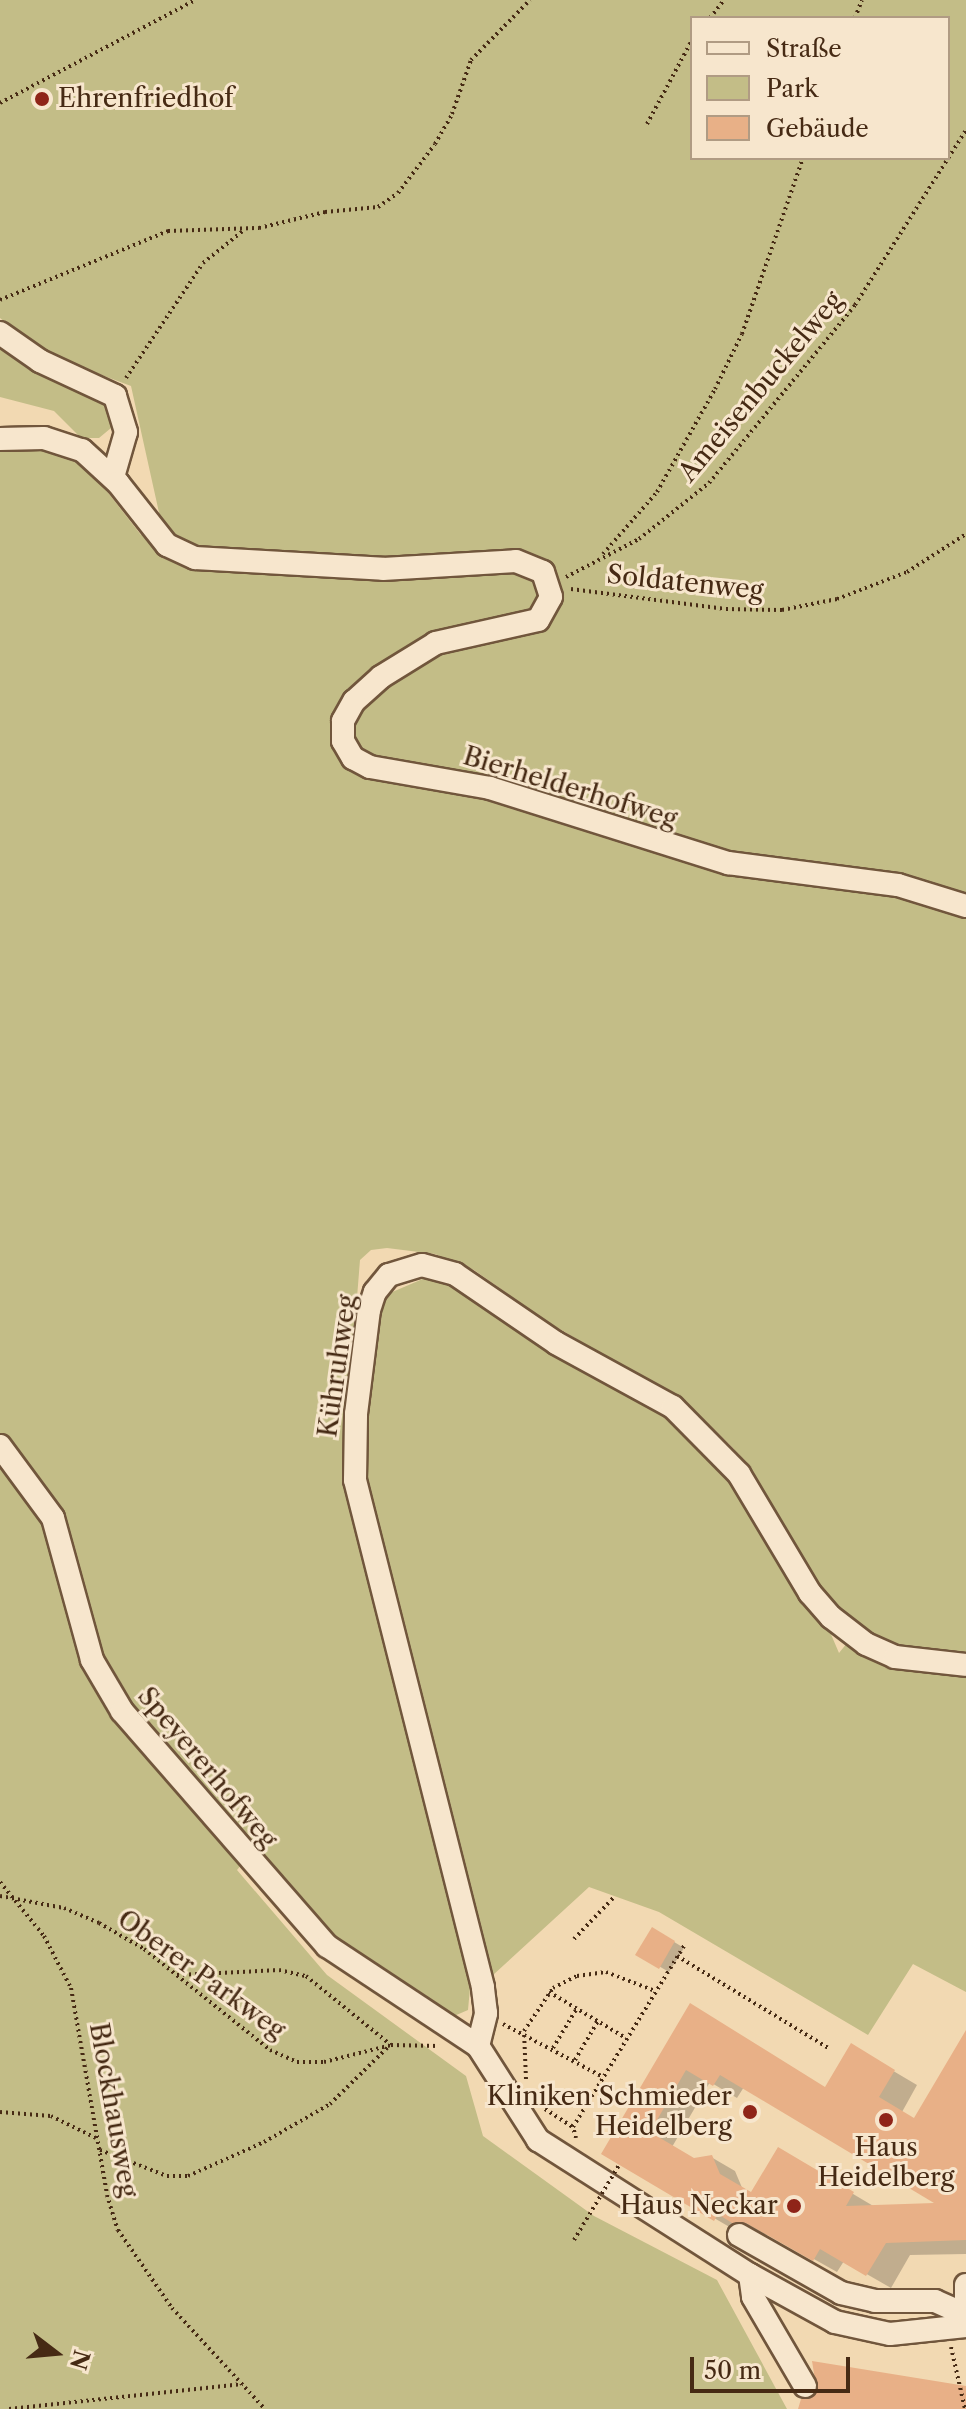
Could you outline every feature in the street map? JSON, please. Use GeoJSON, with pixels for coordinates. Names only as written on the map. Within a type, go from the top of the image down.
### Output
{"type":"FeatureCollection","features":[{"type":"Feature","properties":{"kind":"street"},"geometry":{"type":"LineString","coordinates":[[0,333],[40,361],[116,397],[124,415],[126,440],[113,477]]}},
{"type":"Feature","properties":{"kind":"street"},"geometry":{"type":"LineString","coordinates":[[0,439],[35,437],[66,444],[93,458],[113,477],[162,540],[195,558],[383,569],[516,561],[540,570],[551,585]]}},
{"type":"Feature","properties":{"kind":"street","name":"Bierhelderhofweg"},"geometry":{"type":"LineString","coordinates":[[551,585],[548,609],[531,624],[436,643],[381,677],[345,716],[342,734],[349,753],[370,767],[490,788],[705,858],[898,885],[966,906]]}},
{"type":"Feature","properties":{"kind":"street","name":"Kühruhweg"},"geometry":{"type":"LineString","coordinates":[[478,2046],[485,2022],[483,1987],[355,1480],[356,1414],[369,1310],[389,1275],[422,1265],[455,1274],[556,1343],[673,1407],[739,1474],[810,1593],[843,1627],[895,1657],[966,1665]]}},
{"type":"Feature","properties":{"kind":"street","name":"Speyererhofweg"},"geometry":{"type":"LineString","coordinates":[[0,1446],[53,1518],[96,1672],[136,1729],[327,1946],[478,2046]]}},
{"type":"Feature","properties":{"kind":"street"},"geometry":{"type":"LineString","coordinates":[[478,2046],[518,2116],[546,2147],[750,2275],[835,2322],[864,2331],[890,2334],[966,2326]]}},
{"type":"Feature","properties":{"kind":"street"},"geometry":{"type":"LineString","coordinates":[[739,2235],[849,2296],[935,2301],[966,2313],[966,2285]]}},
{"type":"Feature","properties":{"kind":"street"},"geometry":{"type":"LineString","coordinates":[[750,2275],[753,2297],[805,2386]]}},
{"type":"Feature","properties":{"kind":"path"},"geometry":{"type":"LineString","coordinates":[[0,103],[195,0]]}},
{"type":"Feature","properties":{"kind":"path"},"geometry":{"type":"LineString","coordinates":[[0,300],[168,231],[246,229],[378,207],[398,193],[419,170],[452,114],[471,60],[530,0]]}},
{"type":"Feature","properties":{"kind":"path"},"geometry":{"type":"LineString","coordinates":[[712,16],[724,0]]}},
{"type":"Feature","properties":{"kind":"path"},"geometry":{"type":"LineString","coordinates":[[647,124],[690,44]]}},
{"type":"Feature","properties":{"kind":"path","name":"Ameisenbuckelweg"},"geometry":{"type":"LineString","coordinates":[[950,155],[966,130]]}},
{"type":"Feature","properties":{"kind":"path"},"geometry":{"type":"LineString","coordinates":[[602,556],[657,492],[715,389],[742,334],[802,160]]}},
{"type":"Feature","properties":{"kind":"path","name":"Ameisenbuckelweg"},"geometry":{"type":"LineString","coordinates":[[551,585],[639,539],[709,483],[855,305],[947,160]]}},
{"type":"Feature","properties":{"kind":"path"},"geometry":{"type":"LineString","coordinates":[[116,397],[203,263],[246,229]]}},
{"type":"Feature","properties":{"kind":"path","name":"Soldatenweg"},"geometry":{"type":"LineString","coordinates":[[575,589],[726,609],[782,610],[837,599],[907,572],[966,534]]}},
{"type":"Feature","properties":{"kind":"path","name":"Blockhausweg"},"geometry":{"type":"LineString","coordinates":[[0,1882],[44,1936],[71,1988],[107,2195],[133,2256],[172,2308],[265,2409]]}},
{"type":"Feature","properties":{"kind":"path","name":"Oberer Parkweg"},"geometry":{"type":"LineString","coordinates":[[0,1894],[13,1900],[80,1914],[144,1949],[260,2043],[297,2062],[324,2062],[391,2045],[478,2046]]}},
{"type":"Feature","properties":{"kind":"path"},"geometry":{"type":"LineString","coordinates":[[574,1939],[615,1896]]}},
{"type":"Feature","properties":{"kind":"path"},"geometry":{"type":"LineString","coordinates":[[573,2127],[685,1944]]}},
{"type":"Feature","properties":{"kind":"path"},"geometry":{"type":"LineString","coordinates":[[677,1956],[830,2049]]}},
{"type":"Feature","properties":{"kind":"path"},"geometry":{"type":"LineString","coordinates":[[99,2149],[167,2176],[188,2176],[264,2142],[330,2104],[391,2045],[306,1976],[279,1970],[174,1975]]}},
{"type":"Feature","properties":{"kind":"path"},"geometry":{"type":"LineString","coordinates":[[530,2089],[522,2065],[524,2031],[549,1992],[577,1976],[606,1972],[655,1991]]}},
{"type":"Feature","properties":{"kind":"path"},"geometry":{"type":"LineString","coordinates":[[549,1992],[626,2038]]}},
{"type":"Feature","properties":{"kind":"path"},"geometry":{"type":"LineString","coordinates":[[553,2048],[577,2008]]}},
{"type":"Feature","properties":{"kind":"path"},"geometry":{"type":"LineString","coordinates":[[575,2060],[598,2021]]}},
{"type":"Feature","properties":{"kind":"path"},"geometry":{"type":"LineString","coordinates":[[485,2022],[524,2031],[603,2077]]}},
{"type":"Feature","properties":{"kind":"path"},"geometry":{"type":"LineString","coordinates":[[540,2103],[573,2127],[576,2137]]}},
{"type":"Feature","properties":{"kind":"path"},"geometry":{"type":"LineString","coordinates":[[0,2112],[51,2116],[97,2138]]}},
{"type":"Feature","properties":{"kind":"path"},"geometry":{"type":"LineString","coordinates":[[574,2240],[619,2165]]}},
{"type":"Feature","properties":{"kind":"path"},"geometry":{"type":"LineString","coordinates":[[951,2345],[965,2409]]}},
{"type":"Feature","properties":{"kind":"path"},"geometry":{"type":"LineString","coordinates":[[9,2409],[243,2384]]}},
{"type":"Feature","properties":{"kind":"green space"},"geometry":{"type":"Polygon","coordinates":[[[0,0],[966,0],[966,1992],[913,1964],[868,2035],[659,1912],[589,1887],[493,1975],[360,1463],[380,1309],[390,1293],[425,1278],[445,1279],[678,1423],[732,1482],[807,1608],[827,1625],[839,1653],[860,1627],[819,1590],[762,1489],[733,1448],[690,1406],[548,1322],[474,1270],[435,1254],[387,1248],[371,1250],[360,1260],[344,1461],[345,1494],[462,1948],[470,1988],[468,2010],[454,2016],[337,1943],[251,1853],[237,1870],[327,1975],[466,2076],[483,2136],[594,2216],[717,2280],[787,2409],[0,2409],[0,450],[36,448],[65,455],[95,476],[141,535],[160,517],[131,386],[43,353],[0,318],[0,0]]]}},
{"type":"Feature","properties":{"kind":"green space"},"geometry":{"type":"Polygon","coordinates":[[[0,349],[39,373],[103,397],[115,420],[111,428],[99,438],[81,438],[54,411],[0,397],[0,349]]]}},
{"type":"Feature","properties":{"kind":"building"},"geometry":{"type":"Polygon","coordinates":[[[652,1927],[675,1941],[659,1969],[635,1955],[652,1927]]]}},
{"type":"Feature","properties":{"kind":"building"},"geometry":{"type":"Polygon","coordinates":[[[690,2003],[825,2087],[851,2043],[895,2070],[879,2097],[914,2118],[966,2030],[966,2240],[886,2243],[866,2276],[820,2249],[813,2261],[746,2223],[732,2223],[718,2214],[714,2221],[601,2154],[690,2003]],[[686,2070],[650,2132],[694,2158],[712,2155],[720,2174],[751,2192],[778,2147],[854,2192],[846,2206],[934,2203],[720,2075],[713,2086],[686,2070]]]}},
{"type":"Feature","properties":{"kind":"building"},"geometry":{"type":"Polygon","coordinates":[[[812,2361],[966,2386],[966,2409],[798,2409],[801,2399],[817,2392],[812,2361]]]}},
{"type":"Feature","properties":{"kind":"place","name":"Ehrenfriedhof"},"geometry":{"type":"Point","coordinates":[42,99]}},
{"type":"Feature","properties":{"kind":"place","name":"Kliniken Schmieder Heidelberg"},"geometry":{"type":"Point","coordinates":[750,2112]}},
{"type":"Feature","properties":{"kind":"place","name":"Haus Heidelberg"},"geometry":{"type":"Point","coordinates":[886,2120]}},
{"type":"Feature","properties":{"kind":"place","name":"Haus Neckar"},"geometry":{"type":"Point","coordinates":[794,2206]}}]}
